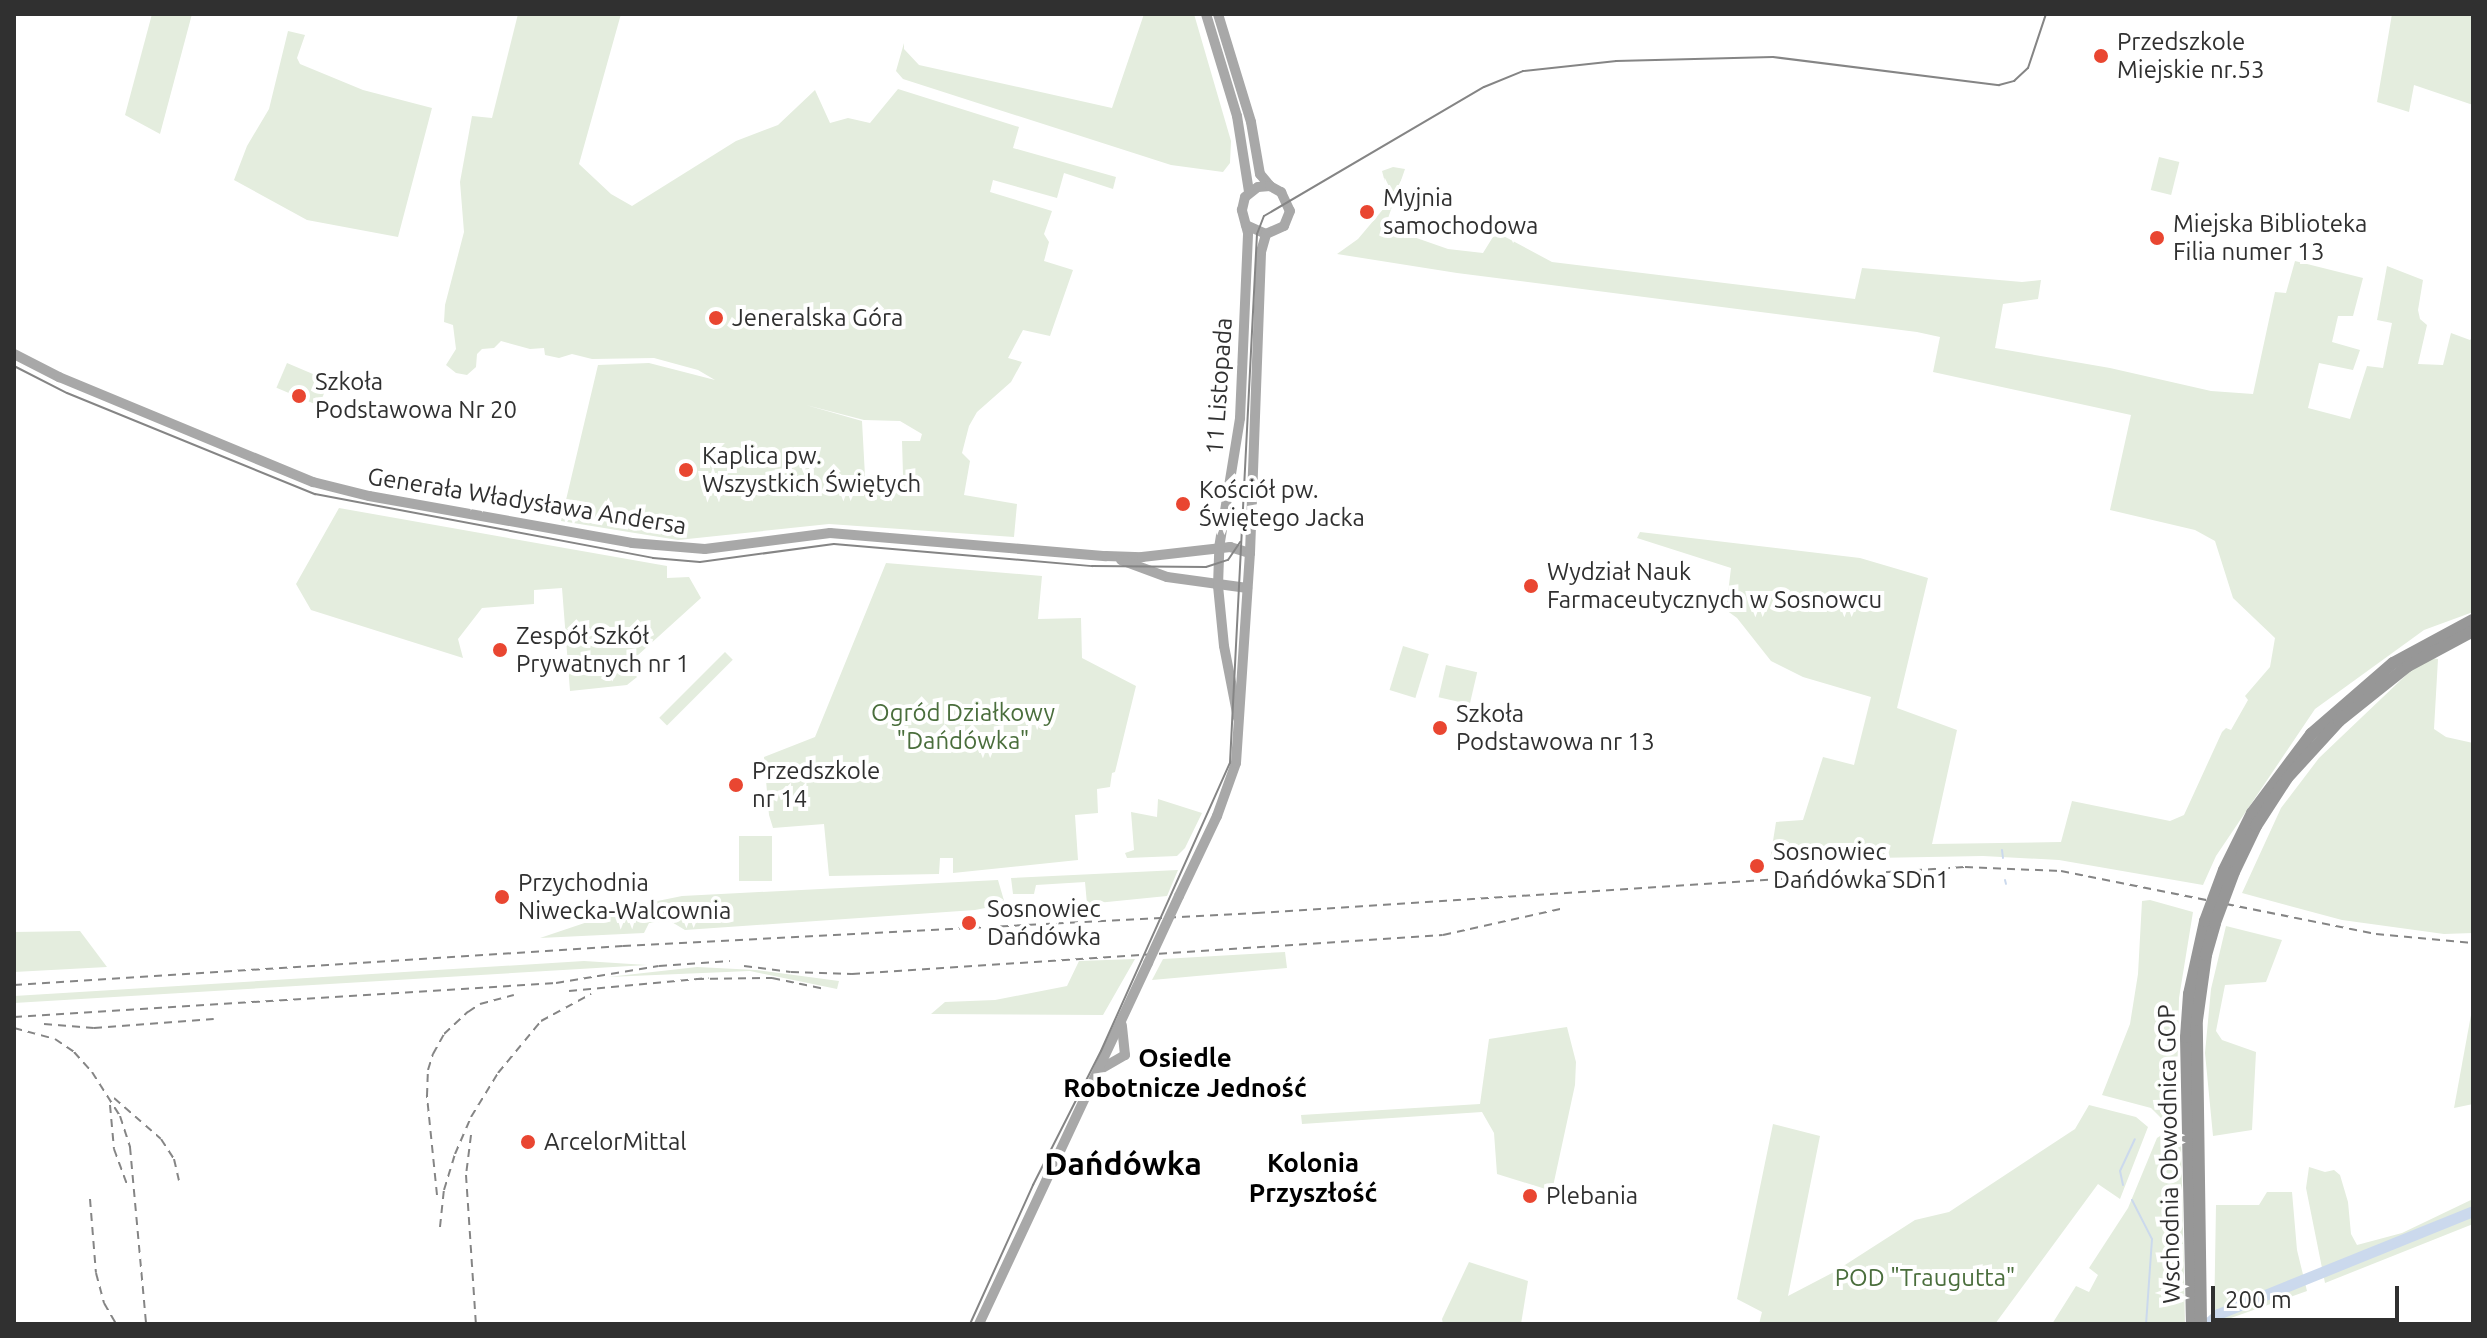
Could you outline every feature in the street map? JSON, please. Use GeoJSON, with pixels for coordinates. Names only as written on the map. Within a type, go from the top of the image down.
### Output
{"type":"FeatureCollection","features":[{"type":"Feature","properties":{"kind":"highway","name":"Wschodnia Obwodnica GOP"},"geometry":{"type":"LineString","coordinates":[[2195,1321],[2192,1116],[2197,1020],[2210,922],[2252,813],[2311,734],[2393,663],[2473,620]]}},
{"type":"Feature","properties":{"kind":"highway","name":"Wschodnia Obwodnica GOP"},"geometry":{"type":"LineString","coordinates":[[2229,871],[2287,778],[2339,721],[2408,666],[2473,631]]}},
{"type":"Feature","properties":{"kind":"highway","name":"Wschodnia Obwodnica GOP"},"geometry":{"type":"LineString","coordinates":[[2194,1177],[2203,1297],[2195,1321]]}},
{"type":"Feature","properties":{"kind":"main road"},"geometry":{"type":"LineString","coordinates":[[1206,14],[1237,116],[1249,192],[1242,210],[1246,225],[1266,234],[1284,226],[1290,211],[1286,197],[1260,174],[1251,122],[1218,14]]}},
{"type":"Feature","properties":{"kind":"main road"},"geometry":{"type":"LineString","coordinates":[[1249,192],[1270,186]]}},
{"type":"Feature","properties":{"kind":"main road","name":"11 Listopada"},"geometry":{"type":"LineString","coordinates":[[1218,586],[1219,548],[1240,418],[1246,225]]}},
{"type":"Feature","properties":{"kind":"main road","name":"11 Listopada"},"geometry":{"type":"LineString","coordinates":[[1247,588],[1260,276],[1266,234]]}},
{"type":"Feature","properties":{"kind":"main road","name":"Generała Władysława Andersa"},"geometry":{"type":"LineString","coordinates":[[14,354],[59,377],[313,482],[369,496],[681,549],[724,548],[830,533],[1106,556],[1142,557],[1239,547],[1250,553]]}},
{"type":"Feature","properties":{"kind":"main road","name":"Generała Władysława Andersa"},"geometry":{"type":"LineString","coordinates":[[1106,556],[1167,577],[1247,588]]}},
{"type":"Feature","properties":{"kind":"main road"},"geometry":{"type":"LineString","coordinates":[[1218,586],[1233,703],[1240,724]]}},
{"type":"Feature","properties":{"kind":"main road"},"geometry":{"type":"LineString","coordinates":[[979,1324],[1099,1070],[1118,1042],[1122,1023],[1233,776],[1240,724],[1247,588]]}},
{"type":"Feature","properties":{"kind":"main road"},"geometry":{"type":"LineString","coordinates":[[1110,1056],[1125,1055],[1118,1042]]}},
{"type":"Feature","properties":{"kind":"green space"},"geometry":{"type":"Polygon","coordinates":[[[152,14],[192,14],[160,134],[125,115],[152,14]]]}},
{"type":"Feature","properties":{"kind":"green space"},"geometry":{"type":"Polygon","coordinates":[[[518,14],[621,14],[579,164],[611,194],[632,206],[736,141],[778,125],[815,90],[830,123],[848,118],[870,123],[898,89],[1019,127],[1013,148],[1116,177],[1113,189],[1064,173],[1057,198],[993,180],[990,192],[1052,211],[1044,234],[1049,242],[1044,261],[1073,270],[1050,336],[1023,330],[1008,358],[1022,362],[1011,382],[977,412],[969,426],[962,453],[970,461],[964,495],[1017,504],[1014,537],[829,524],[678,540],[561,521],[598,365],[649,363],[715,380],[698,370],[654,358],[592,359],[572,354],[559,358],[545,355],[544,348],[530,349],[501,341],[494,348],[482,349],[477,354],[476,367],[467,375],[456,373],[446,365],[456,349],[453,325],[444,322],[445,305],[464,232],[460,182],[472,116],[492,118],[518,14]],[[806,405],[862,421],[865,476],[903,475],[902,441],[920,441],[922,434],[900,421],[864,420],[806,405]]]}},
{"type":"Feature","properties":{"kind":"green space"},"geometry":{"type":"Polygon","coordinates":[[[1144,14],[1194,14],[1231,141],[1230,163],[1223,172],[1171,165],[903,79],[896,71],[904,43],[904,49],[919,65],[1112,108],[1144,14]]]}},
{"type":"Feature","properties":{"kind":"green space"},"geometry":{"type":"Polygon","coordinates":[[[2392,14],[2473,14],[2473,105],[2414,85],[2409,112],[2377,102],[2392,14]]]}},
{"type":"Feature","properties":{"kind":"green space"},"geometry":{"type":"Polygon","coordinates":[[[288,31],[305,35],[297,58],[300,64],[363,90],[432,108],[398,237],[307,220],[234,180],[247,146],[269,109],[288,31]]]}},
{"type":"Feature","properties":{"kind":"green space"},"geometry":{"type":"Polygon","coordinates":[[[2159,157],[2179,162],[2171,195],[2151,190],[2159,157]]]}},
{"type":"Feature","properties":{"kind":"green space"},"geometry":{"type":"Polygon","coordinates":[[[1393,167],[1405,169],[1385,227],[1448,249],[1483,253],[1496,232],[1552,262],[1855,299],[1862,268],[2022,282],[2041,280],[2038,299],[2003,304],[1995,348],[2110,368],[2211,391],[2253,394],[2275,292],[2286,293],[2295,261],[2363,278],[2353,316],[2338,316],[2332,342],[2360,350],[2353,370],[2319,363],[2308,408],[2350,419],[2367,366],[2383,368],[2392,323],[2377,320],[2387,266],[2423,280],[2418,310],[2420,319],[2427,325],[2418,364],[2443,365],[2451,333],[2470,340],[2473,337],[2473,612],[2424,630],[2315,709],[2216,856],[2203,885],[2059,860],[1983,856],[1770,860],[1776,822],[1803,820],[1823,757],[1854,765],[1871,697],[1803,677],[1771,661],[1737,618],[1726,610],[1731,568],[1637,538],[1640,532],[1860,558],[1928,578],[1897,708],[1957,730],[1932,844],[2061,842],[2072,801],[2170,821],[2184,815],[2222,732],[2226,728],[2231,730],[2248,700],[2245,696],[2270,667],[2275,638],[2233,598],[2215,541],[2195,530],[2110,510],[2131,415],[1933,372],[1940,337],[1917,332],[1457,273],[1337,254],[1358,239],[1390,201],[1382,171],[1393,167]]]}},
{"type":"Feature","properties":{"kind":"green space"},"geometry":{"type":"Polygon","coordinates":[[[287,363],[329,381],[319,406],[276,388],[287,363]]]}},
{"type":"Feature","properties":{"kind":"green space"},"geometry":{"type":"Polygon","coordinates":[[[339,508],[667,566],[667,578],[689,577],[701,598],[627,665],[637,677],[627,685],[570,691],[562,588],[534,590],[534,604],[482,608],[458,639],[463,658],[311,610],[296,584],[339,508]]]}},
{"type":"Feature","properties":{"kind":"green space","name":"Ogród Działkowy \"Dańdówka\""},"geometry":{"type":"Polygon","coordinates":[[[886,563],[1042,576],[1038,619],[1081,618],[1082,658],[1136,686],[1110,787],[1097,789],[1098,813],[1075,815],[1078,860],[953,873],[953,858],[940,858],[939,874],[829,876],[824,824],[773,828],[764,757],[815,737],[886,563]]]}},
{"type":"Feature","properties":{"kind":"green space"},"geometry":{"type":"Polygon","coordinates":[[[1403,646],[1429,654],[1415,698],[1390,690],[1403,646]]]}},
{"type":"Feature","properties":{"kind":"green space"},"geometry":{"type":"Polygon","coordinates":[[[725,652],[733,660],[667,726],[659,718],[725,652]]]}},
{"type":"Feature","properties":{"kind":"green space"},"geometry":{"type":"Polygon","coordinates":[[[2425,657],[2438,659],[2434,729],[2446,737],[2473,743],[2473,933],[2444,934],[2342,920],[2242,893],[2281,808],[2319,758],[2425,657]]]}},
{"type":"Feature","properties":{"kind":"green space"},"geometry":{"type":"Polygon","coordinates":[[[1446,665],[1477,672],[1470,704],[1439,697],[1446,665]]]}},
{"type":"Feature","properties":{"kind":"green space"},"geometry":{"type":"Polygon","coordinates":[[[1158,799],[1202,813],[1185,848],[1177,856],[1127,858],[1125,853],[1134,850],[1131,812],[1157,817],[1158,799]]]}},
{"type":"Feature","properties":{"kind":"green space"},"geometry":{"type":"Polygon","coordinates":[[[739,836],[772,836],[772,881],[739,881],[739,836]]]}},
{"type":"Feature","properties":{"kind":"green space"},"geometry":{"type":"Polygon","coordinates":[[[1178,870],[1167,896],[1087,904],[1085,882],[1036,885],[1034,894],[1013,894],[1011,878],[1178,870]]]}},
{"type":"Feature","properties":{"kind":"green space"},"geometry":{"type":"Polygon","coordinates":[[[998,880],[1005,904],[975,910],[685,930],[670,921],[649,923],[644,933],[540,938],[638,905],[682,896],[998,880]]]}},
{"type":"Feature","properties":{"kind":"green space"},"geometry":{"type":"Polygon","coordinates":[[[2150,900],[2193,912],[2179,998],[2176,1128],[2169,1126],[2151,1108],[2102,1095],[2130,1024],[2138,974],[2142,901],[2150,900]]]}},
{"type":"Feature","properties":{"kind":"green space"},"geometry":{"type":"Polygon","coordinates":[[[2226,926],[2282,940],[2266,982],[2225,985],[2216,1031],[2222,1040],[2256,1052],[2252,1130],[2213,1136],[2205,1053],[2211,989],[2226,926]]]}},
{"type":"Feature","properties":{"kind":"green space"},"geometry":{"type":"Polygon","coordinates":[[[80,931],[107,967],[14,972],[14,932],[80,931]]]}},
{"type":"Feature","properties":{"kind":"green space"},"geometry":{"type":"Polygon","coordinates":[[[1285,952],[1287,968],[1152,980],[1163,959],[1285,952]]]}},
{"type":"Feature","properties":{"kind":"green space"},"geometry":{"type":"Polygon","coordinates":[[[1135,959],[1103,1015],[931,1014],[945,1002],[995,1000],[1067,986],[1079,961],[1135,959]]]}},
{"type":"Feature","properties":{"kind":"green space"},"geometry":{"type":"Polygon","coordinates":[[[584,961],[647,965],[14,1003],[14,996],[584,961]]]}},
{"type":"Feature","properties":{"kind":"green space"},"geometry":{"type":"Polygon","coordinates":[[[697,967],[756,970],[839,981],[837,989],[750,971],[608,977],[697,967]]]}},
{"type":"Feature","properties":{"kind":"green space"},"geometry":{"type":"Polygon","coordinates":[[[2473,1004],[2473,1104],[2454,1108],[2473,1004]]]}},
{"type":"Feature","properties":{"kind":"green space"},"geometry":{"type":"Polygon","coordinates":[[[1567,1027],[1576,1062],[1575,1085],[1552,1191],[1497,1174],[1494,1133],[1482,1112],[1302,1124],[1301,1115],[1480,1104],[1489,1039],[1567,1027]]]}},
{"type":"Feature","properties":{"kind":"green space","name":"POD \"Traugutta\""},"geometry":{"type":"Polygon","coordinates":[[[2089,1105],[2136,1117],[2148,1127],[2120,1199],[2098,1184],[1995,1324],[1759,1324],[1762,1312],[1737,1299],[1773,1124],[1820,1136],[1788,1296],[1834,1272],[1915,1220],[1949,1212],[2075,1129],[2089,1105]]]}},
{"type":"Feature","properties":{"kind":"green space"},"geometry":{"type":"Polygon","coordinates":[[[2163,1134],[2181,1139],[2185,1324],[2052,1324],[2076,1286],[2089,1292],[2098,1275],[2089,1268],[2128,1208],[2157,1138],[2163,1134]]]}},
{"type":"Feature","properties":{"kind":"green space"},"geometry":{"type":"Polygon","coordinates":[[[2309,1167],[2325,1172],[2334,1170],[2340,1175],[2348,1202],[2351,1234],[2357,1245],[2402,1233],[2473,1199],[2473,1224],[2325,1283],[2306,1188],[2309,1167]]]}},
{"type":"Feature","properties":{"kind":"green space"},"geometry":{"type":"Polygon","coordinates":[[[2267,1192],[2292,1192],[2297,1250],[2307,1291],[2214,1324],[2216,1205],[2259,1205],[2267,1192]]]}},
{"type":"Feature","properties":{"kind":"green space"},"geometry":{"type":"Polygon","coordinates":[[[1469,1262],[1528,1281],[1521,1324],[1443,1324],[1442,1319],[1469,1262]]]}},
{"type":"Feature","properties":{"kind":"waterway"},"geometry":{"type":"LineString","coordinates":[[2002,850],[2003,858]]}},
{"type":"Feature","properties":{"kind":"waterway"},"geometry":{"type":"LineString","coordinates":[[2005,880],[2006,884]]}},
{"type":"Feature","properties":{"kind":"waterway"},"geometry":{"type":"LineString","coordinates":[[2123,1185],[2120,1171],[2135,1139]]}},
{"type":"Feature","properties":{"kind":"waterway"},"geometry":{"type":"LineString","coordinates":[[2132,1200],[2152,1239],[2146,1324]]}},
{"type":"Feature","properties":{"kind":"waterway"},"geometry":{"type":"LineString","coordinates":[[2207,1324],[2218,1314],[2473,1211]]}},
{"type":"Feature","properties":{"kind":"tram line"},"geometry":{"type":"LineString","coordinates":[[970,1324],[1033,1185],[1101,1051],[1230,763],[1257,234],[1264,216],[1484,87],[1523,71],[1616,61],[1773,57],[1999,85],[2014,81],[2028,68],[2046,14]]}},
{"type":"Feature","properties":{"kind":"tram line"},"geometry":{"type":"LineString","coordinates":[[14,366],[67,393],[315,494],[653,558],[700,562],[834,544],[1092,566],[1206,567],[1228,560],[1240,542]]}},
{"type":"Feature","properties":{"kind":"railway"},"geometry":{"type":"LineString","coordinates":[[14,985],[623,946],[1257,913],[1965,867],[2061,871],[2376,934],[2473,943]]}},
{"type":"Feature","properties":{"kind":"railway"},"geometry":{"type":"LineString","coordinates":[[744,966],[791,972],[852,974],[1443,935],[1560,909]]}},
{"type":"Feature","properties":{"kind":"railway"},"geometry":{"type":"LineString","coordinates":[[14,1017],[556,983],[659,966],[730,961]]}},
{"type":"Feature","properties":{"kind":"railway"},"geometry":{"type":"LineString","coordinates":[[569,991],[708,978]]}},
{"type":"Feature","properties":{"kind":"railway"},"geometry":{"type":"LineString","coordinates":[[696,979],[772,978],[825,989]]}},
{"type":"Feature","properties":{"kind":"railway"},"geometry":{"type":"LineString","coordinates":[[440,1227],[444,1190],[455,1154],[471,1117],[498,1073],[541,1021],[591,994]]}},
{"type":"Feature","properties":{"kind":"railway"},"geometry":{"type":"LineString","coordinates":[[437,1195],[427,1096],[428,1070],[433,1054],[444,1034],[468,1012],[480,1004],[514,995]]}},
{"type":"Feature","properties":{"kind":"railway"},"geometry":{"type":"LineString","coordinates":[[44,1024],[94,1028],[214,1019]]}},
{"type":"Feature","properties":{"kind":"railway"},"geometry":{"type":"LineString","coordinates":[[14,1028],[55,1039],[74,1052],[92,1072],[120,1116],[130,1147],[146,1324]]}},
{"type":"Feature","properties":{"kind":"railway"},"geometry":{"type":"LineString","coordinates":[[114,1098],[161,1139],[174,1159],[179,1180]]}},
{"type":"Feature","properties":{"kind":"railway"},"geometry":{"type":"LineString","coordinates":[[110,1105],[114,1149],[128,1187]]}},
{"type":"Feature","properties":{"kind":"railway"},"geometry":{"type":"LineString","coordinates":[[471,1135],[466,1175],[476,1324]]}},
{"type":"Feature","properties":{"kind":"railway"},"geometry":{"type":"LineString","coordinates":[[90,1199],[96,1273],[104,1303],[116,1324]]}},
{"type":"Feature","properties":{"kind":"place","name":"Przedszkole Miejskie nr.53"},"geometry":{"type":"Point","coordinates":[2101,56]}},
{"type":"Feature","properties":{"kind":"place","name":"Myjnia samochodowa"},"geometry":{"type":"Point","coordinates":[1367,212]}},
{"type":"Feature","properties":{"kind":"place","name":"Miejska Biblioteka Filia numer 13"},"geometry":{"type":"Point","coordinates":[2157,238]}},
{"type":"Feature","properties":{"kind":"place","name":"Jeneralska Góra"},"geometry":{"type":"Point","coordinates":[716,318]}},
{"type":"Feature","properties":{"kind":"place","name":"Szkoła Podstawowa Nr 20"},"geometry":{"type":"Point","coordinates":[299,396]}},
{"type":"Feature","properties":{"kind":"place","name":"Kaplica pw. Wszystkich Świętych"},"geometry":{"type":"Point","coordinates":[686,470]}},
{"type":"Feature","properties":{"kind":"place","name":"Kościół pw. Świętego Jacka"},"geometry":{"type":"Point","coordinates":[1183,504]}},
{"type":"Feature","properties":{"kind":"place","name":"Wydział Nauk Farmaceutycznych w Sosnowcu"},"geometry":{"type":"Point","coordinates":[1531,586]}},
{"type":"Feature","properties":{"kind":"place","name":"Zespół Szkół Prywatnych nr 1"},"geometry":{"type":"Point","coordinates":[500,650]}},
{"type":"Feature","properties":{"kind":"place","name":"Szkoła Podstawowa nr 13"},"geometry":{"type":"Point","coordinates":[1440,728]}},
{"type":"Feature","properties":{"kind":"place","name":"Przedszkole nr 14"},"geometry":{"type":"Point","coordinates":[736,785]}},
{"type":"Feature","properties":{"kind":"place","name":"Sosnowiec Dańdówka SDn1"},"geometry":{"type":"Point","coordinates":[1757,866]}},
{"type":"Feature","properties":{"kind":"place","name":"Przychodnia Niwecka-Walcownia"},"geometry":{"type":"Point","coordinates":[502,897]}},
{"type":"Feature","properties":{"kind":"place","name":"Sosnowiec Dańdówka"},"geometry":{"type":"Point","coordinates":[969,923]}},
{"type":"Feature","properties":{"kind":"place","name":"ArcelorMittal"},"geometry":{"type":"Point","coordinates":[528,1142]}},
{"type":"Feature","properties":{"kind":"place","name":"Plebania"},"geometry":{"type":"Point","coordinates":[1530,1196]}},
{"type":"Feature","properties":{"kind":"district","name":"Osiedle Robotnicze Jedność"},"geometry":{"type":"Point","coordinates":[1185,1073]}},
{"type":"Feature","properties":{"kind":"district","name":"Dańdówka"},"geometry":{"type":"Point","coordinates":[1123,1163]}},
{"type":"Feature","properties":{"kind":"district","name":"Kolonia Przyszłość"},"geometry":{"type":"Point","coordinates":[1313,1178]}}]}
